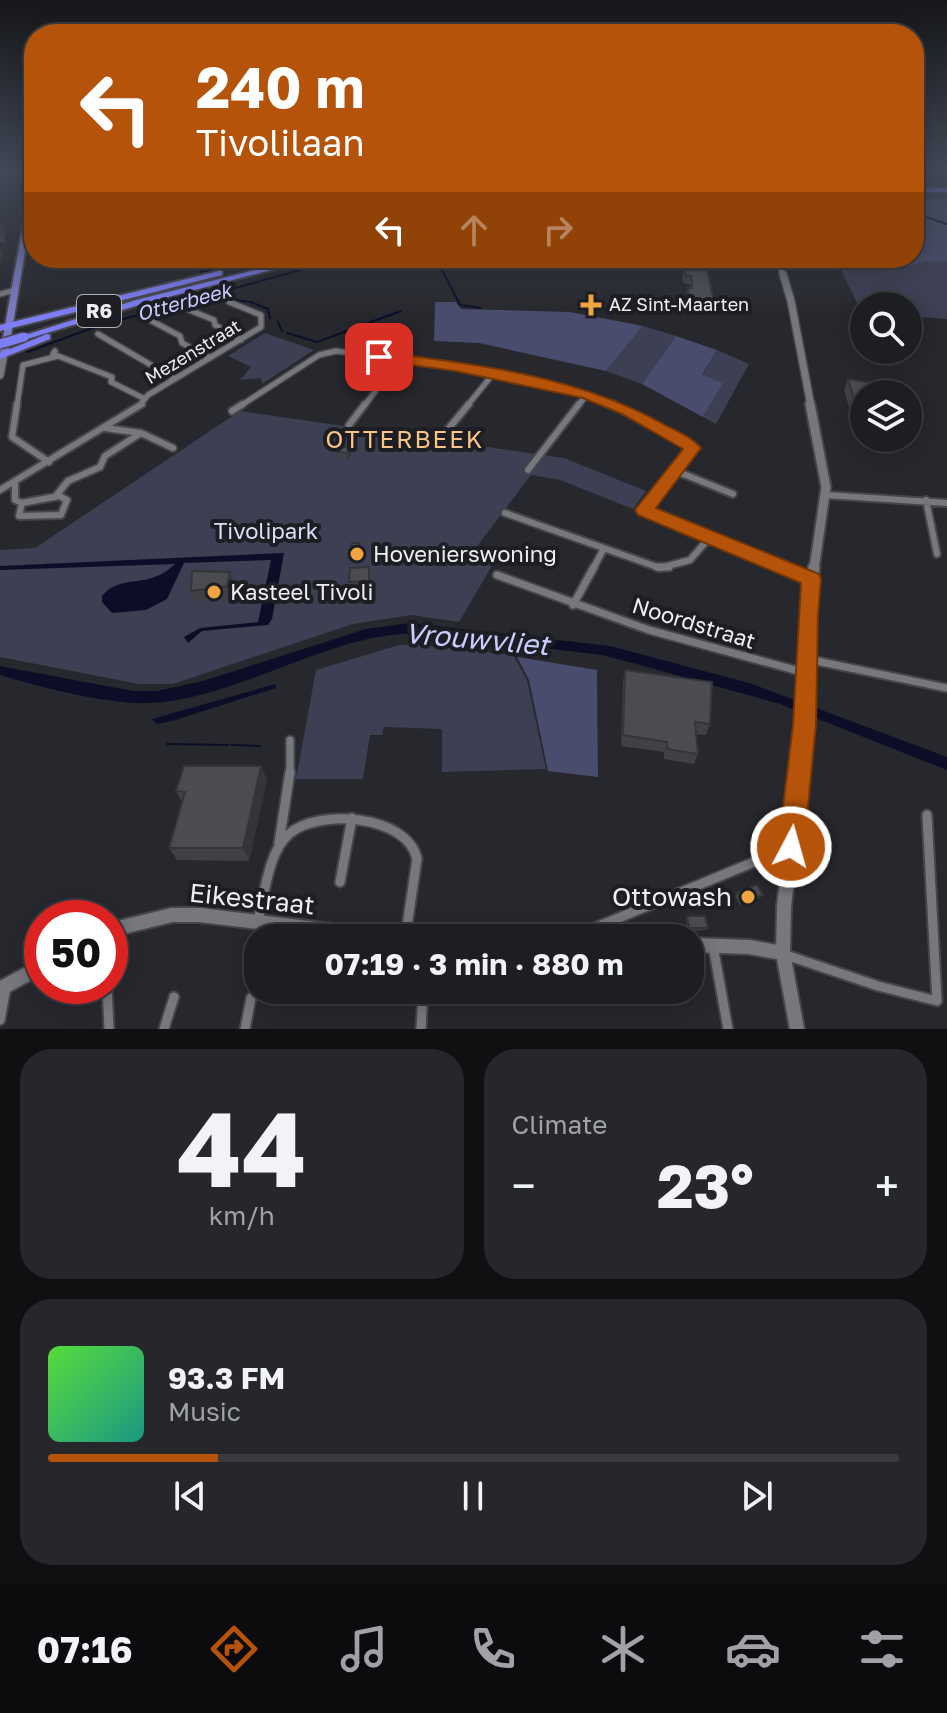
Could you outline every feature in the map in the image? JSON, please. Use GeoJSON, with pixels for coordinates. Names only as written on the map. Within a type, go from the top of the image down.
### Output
{"type":"FeatureCollection","features":[{"type":"Feature","properties":{"kind":"highway"},"geometry":{"type":"LineString","coordinates":[[5,326],[246,268]]}},
{"type":"Feature","properties":{"kind":"highway","name":"R6"},"geometry":{"type":"LineString","coordinates":[[1,349],[24,335],[251,268]]}},
{"type":"Feature","properties":{"kind":"highway","name":"R6"},"geometry":{"type":"LineString","coordinates":[[24,335],[271,268]]}},
{"type":"Feature","properties":{"kind":"highway"},"geometry":{"type":"LineString","coordinates":[[1,349],[225,279]]}},
{"type":"Feature","properties":{"kind":"main road"},"geometry":{"type":"LineString","coordinates":[[0,375],[5,326],[24,238]]}},
{"type":"Feature","properties":{"kind":"main road"},"geometry":{"type":"LineString","coordinates":[[781,268],[791,301],[824,464],[826,495],[812,579],[805,720],[783,953],[797,1029]]}},
{"type":"Feature","properties":{"kind":"main road","name":"Eikestraat"},"geometry":{"type":"LineString","coordinates":[[128,926],[172,915],[200,915],[266,924]]}},
{"type":"Feature","properties":{"kind":"main road"},"geometry":{"type":"LineString","coordinates":[[704,945],[783,953]]}},
{"type":"Feature","properties":{"kind":"main road"},"geometry":{"type":"LineString","coordinates":[[3,987],[24,976]]}},
{"type":"Feature","properties":{"kind":"street"},"geometry":{"type":"LineString","coordinates":[[0,294],[15,290]]}},
{"type":"Feature","properties":{"kind":"street","name":"Mezenstraat"},"geometry":{"type":"LineString","coordinates":[[0,490],[261,327],[261,315],[229,302]]}},
{"type":"Feature","properties":{"kind":"street"},"geometry":{"type":"LineString","coordinates":[[187,309],[214,320],[215,325],[241,340]]}},
{"type":"Feature","properties":{"kind":"street"},"geometry":{"type":"LineString","coordinates":[[150,320],[180,336],[182,343],[210,358]]}},
{"type":"Feature","properties":{"kind":"street"},"geometry":{"type":"LineString","coordinates":[[98,334],[175,379]]}},
{"type":"Feature","properties":{"kind":"street"},"geometry":{"type":"LineString","coordinates":[[232,411],[325,351],[493,374],[587,394],[628,410],[693,448],[644,510],[812,579]]}},
{"type":"Feature","properties":{"kind":"street"},"geometry":{"type":"LineString","coordinates":[[49,462],[12,437],[22,366],[28,361],[56,353],[112,377],[111,382],[144,402]]}},
{"type":"Feature","properties":{"kind":"street"},"geometry":{"type":"LineString","coordinates":[[349,425],[400,359]]}},
{"type":"Feature","properties":{"kind":"street"},"geometry":{"type":"LineString","coordinates":[[439,440],[493,374]]}},
{"type":"Feature","properties":{"kind":"street"},"geometry":{"type":"LineString","coordinates":[[528,470],[587,394]]}},
{"type":"Feature","properties":{"kind":"street"},"geometry":{"type":"LineString","coordinates":[[104,427],[141,433],[173,448]]}},
{"type":"Feature","properties":{"kind":"street"},"geometry":{"type":"LineString","coordinates":[[55,497],[68,481],[100,467],[105,456],[141,433]]}},
{"type":"Feature","properties":{"kind":"street"},"geometry":{"type":"LineString","coordinates":[[676,471],[733,494]]}},
{"type":"Feature","properties":{"kind":"street"},"geometry":{"type":"LineString","coordinates":[[0,483],[13,483],[15,500],[22,503],[55,497],[67,500],[61,515],[19,516],[22,503]]}},
{"type":"Feature","properties":{"kind":"street"},"geometry":{"type":"LineString","coordinates":[[826,495],[947,503]]}},
{"type":"Feature","properties":{"kind":"street"},"geometry":{"type":"LineString","coordinates":[[926,500],[937,554]]}},
{"type":"Feature","properties":{"kind":"street"},"geometry":{"type":"LineString","coordinates":[[505,513],[651,567],[667,568],[696,557],[710,537]]}},
{"type":"Feature","properties":{"kind":"street"},"geometry":{"type":"LineString","coordinates":[[573,605],[603,550]]}},
{"type":"Feature","properties":{"kind":"street","name":"Noordstraat"},"geometry":{"type":"LineString","coordinates":[[497,575],[573,605],[732,654],[806,673]]}},
{"type":"Feature","properties":{"kind":"street"},"geometry":{"type":"LineString","coordinates":[[807,659],[945,685]]}},
{"type":"Feature","properties":{"kind":"street"},"geometry":{"type":"LineString","coordinates":[[257,923],[279,843],[292,761],[290,740]]}},
{"type":"Feature","properties":{"kind":"street"},"geometry":{"type":"LineString","coordinates":[[783,953],[878,986],[937,1001],[927,815]]}},
{"type":"Feature","properties":{"kind":"street"},"geometry":{"type":"LineString","coordinates":[[279,843],[312,824],[352,818],[385,826],[415,849],[417,859],[407,924]]}},
{"type":"Feature","properties":{"kind":"street"},"geometry":{"type":"LineString","coordinates":[[340,882],[352,818]]}},
{"type":"Feature","properties":{"kind":"street"},"geometry":{"type":"LineString","coordinates":[[604,924],[791,847]]}},
{"type":"Feature","properties":{"kind":"street"},"geometry":{"type":"LineString","coordinates":[[712,945],[728,1029]]}},
{"type":"Feature","properties":{"kind":"street"},"geometry":{"type":"LineString","coordinates":[[0,1020],[3,987]]}},
{"type":"Feature","properties":{"kind":"street"},"geometry":{"type":"LineString","coordinates":[[164,1029],[174,997]]}},
{"type":"Feature","properties":{"kind":"street"},"geometry":{"type":"LineString","coordinates":[[108,1004],[109,1029]]}},
{"type":"Feature","properties":{"kind":"street"},"geometry":{"type":"LineString","coordinates":[[245,1029],[250,1004]]}},
{"type":"Feature","properties":{"kind":"street"},"geometry":{"type":"LineString","coordinates":[[421,1029],[422,1004]]}},
{"type":"Feature","properties":{"kind":"green space"},"geometry":{"type":"Polygon","coordinates":[[[928,261],[947,261],[947,319],[922,317],[922,292],[852,292],[840,268],[889,268],[891,271],[924,268],[924,262],[928,261]]]}},
{"type":"Feature","properties":{"kind":"green space"},"geometry":{"type":"Polygon","coordinates":[[[643,326],[676,336],[642,384],[606,371],[643,326]]]}},
{"type":"Feature","properties":{"kind":"green space"},"geometry":{"type":"Polygon","coordinates":[[[265,333],[314,350],[262,384],[261,378],[240,380],[251,367],[228,356],[265,333]]]}},
{"type":"Feature","properties":{"kind":"green space"},"geometry":{"type":"Polygon","coordinates":[[[717,350],[749,364],[716,424],[703,417],[723,383],[702,376],[717,350]]]}},
{"type":"Feature","properties":{"kind":"green space","name":"Tivolipark"},"geometry":{"type":"Polygon","coordinates":[[[240,411],[564,458],[646,491],[633,509],[560,480],[531,475],[472,553],[493,564],[459,622],[411,615],[353,624],[173,684],[139,684],[0,657],[0,550],[35,548],[240,411]]]}},
{"type":"Feature","properties":{"kind":"green space"},"geometry":{"type":"Polygon","coordinates":[[[399,645],[513,655],[527,680],[546,769],[442,772],[442,729],[384,727],[382,735],[370,735],[363,779],[296,779],[316,670],[399,645]]]}},
{"type":"Feature","properties":{"kind":"shaded area"},"geometry":{"type":"Polygon","coordinates":[[[924,219],[947,219],[947,261],[924,262],[924,219]]]}},
{"type":"Feature","properties":{"kind":"shaded area"},"geometry":{"type":"Polygon","coordinates":[[[435,302],[456,302],[461,309],[570,312],[643,326],[606,371],[479,343],[434,341],[435,302]]]}},
{"type":"Feature","properties":{"kind":"shaded area"},"geometry":{"type":"Polygon","coordinates":[[[676,336],[717,350],[702,375],[723,383],[703,417],[642,384],[676,336]]]}},
{"type":"Feature","properties":{"kind":"shaded area"},"geometry":{"type":"Polygon","coordinates":[[[517,657],[597,670],[598,777],[548,771],[529,680],[517,657]]]}},
{"type":"Feature","properties":{"kind":"water"},"geometry":{"type":"Polygon","coordinates":[[[284,553],[272,619],[268,625],[202,631],[188,643],[184,637],[200,628],[258,622],[271,560],[184,563],[167,599],[146,610],[112,613],[102,602],[102,596],[110,589],[155,577],[175,564],[0,570],[0,566],[284,553]]]}},
{"type":"Feature","properties":{"kind":"water","name":"Vrouwvliet"},"geometry":{"type":"Polygon","coordinates":[[[409,623],[610,646],[749,683],[947,757],[947,770],[780,704],[644,666],[602,655],[428,634],[393,635],[359,641],[220,690],[185,699],[150,703],[95,698],[0,675],[0,666],[133,691],[157,691],[203,681],[366,629],[409,623]]]}},
{"type":"Feature","properties":{"kind":"water"},"geometry":{"type":"Polygon","coordinates":[[[275,684],[276,688],[172,721],[157,724],[152,719],[275,684]]]}},
{"type":"Feature","properties":{"kind":"building"},"geometry":{"type":"Polygon","coordinates":[[[684,270],[707,270],[715,306],[690,304],[688,288],[692,288],[691,276],[686,276],[684,270]]]}},
{"type":"Feature","properties":{"kind":"building"},"geometry":{"type":"Polygon","coordinates":[[[341,446],[350,448],[347,453],[338,452],[341,446]]]}},
{"type":"Feature","properties":{"kind":"building"},"geometry":{"type":"Polygon","coordinates":[[[352,543],[359,543],[360,555],[351,555],[352,543]]]}},
{"type":"Feature","properties":{"kind":"building"},"geometry":{"type":"Polygon","coordinates":[[[369,567],[369,581],[349,582],[350,568],[369,567]]]}},
{"type":"Feature","properties":{"kind":"building"},"geometry":{"type":"Polygon","coordinates":[[[192,571],[230,572],[227,586],[191,591],[192,571]]]}},
{"type":"Feature","properties":{"kind":"building"},"geometry":{"type":"Polygon","coordinates":[[[625,670],[712,682],[710,724],[695,722],[698,754],[667,749],[667,742],[623,735],[625,670]]]}},
{"type":"Feature","properties":{"kind":"building"},"geometry":{"type":"Polygon","coordinates":[[[184,766],[261,766],[243,848],[169,848],[185,792],[176,791],[184,766]]]}},
{"type":"Feature","properties":{"kind":"building","name":"Ottowash"},"geometry":{"type":"Polygon","coordinates":[[[757,885],[763,895],[742,903],[737,893],[757,885]]]}},
{"type":"Feature","properties":{"kind":"building"},"geometry":{"type":"Polygon","coordinates":[[[687,916],[705,916],[708,928],[704,928],[704,924],[688,924],[687,916]]]}},
{"type":"Feature","properties":{"kind":"waterway","name":"Otterbeek"},"geometry":{"type":"LineString","coordinates":[[932,219],[947,224]]}},
{"type":"Feature","properties":{"kind":"waterway"},"geometry":{"type":"LineString","coordinates":[[201,272],[220,268]]}},
{"type":"Feature","properties":{"kind":"waterway","name":"Otterbeek"},"geometry":{"type":"LineString","coordinates":[[206,296],[307,268]]}},
{"type":"Feature","properties":{"kind":"waterway"},"geometry":{"type":"LineString","coordinates":[[441,268],[460,305],[481,308]]}},
{"type":"Feature","properties":{"kind":"waterway","name":"Otterbeek"},"geometry":{"type":"LineString","coordinates":[[27,352],[95,327],[206,296]]}},
{"type":"Feature","properties":{"kind":"waterway"},"geometry":{"type":"LineString","coordinates":[[206,296],[251,302],[268,309],[270,318]]}},
{"type":"Feature","properties":{"kind":"waterway"},"geometry":{"type":"LineString","coordinates":[[287,333],[317,342],[401,311]]}},
{"type":"Feature","properties":{"kind":"waterway"},"geometry":{"type":"LineString","coordinates":[[278,322],[282,331]]}},
{"type":"Feature","properties":{"kind":"waterway"},"geometry":{"type":"LineString","coordinates":[[167,744],[228,745]]}},
{"type":"Feature","properties":{"kind":"waterway"},"geometry":{"type":"LineString","coordinates":[[231,745],[260,746]]}},
{"type":"Feature","properties":{"kind":"place","name":"AZ Sint-Maarten"},"geometry":{"type":"Point","coordinates":[591,305]}},
{"type":"Feature","properties":{"kind":"place","name":"Hovenierswoning"},"geometry":{"type":"Point","coordinates":[357,554]}},
{"type":"Feature","properties":{"kind":"place","name":"Kasteel Tivoli"},"geometry":{"type":"Point","coordinates":[214,592]}},
{"type":"Feature","properties":{"kind":"place","name":"Ottowash"},"geometry":{"type":"Point","coordinates":[748,897]}},
{"type":"Feature","properties":{"kind":"district","name":"OTTERBEEK"},"geometry":{"type":"Point","coordinates":[405,440]}},
{"type":"Feature","properties":{"kind":"route"},"geometry":{"type":"LineString","coordinates":[[379,357],[455,366],[587,394],[628,410],[693,448],[644,510],[812,579],[807,615],[805,725],[791,847]]}}]}
